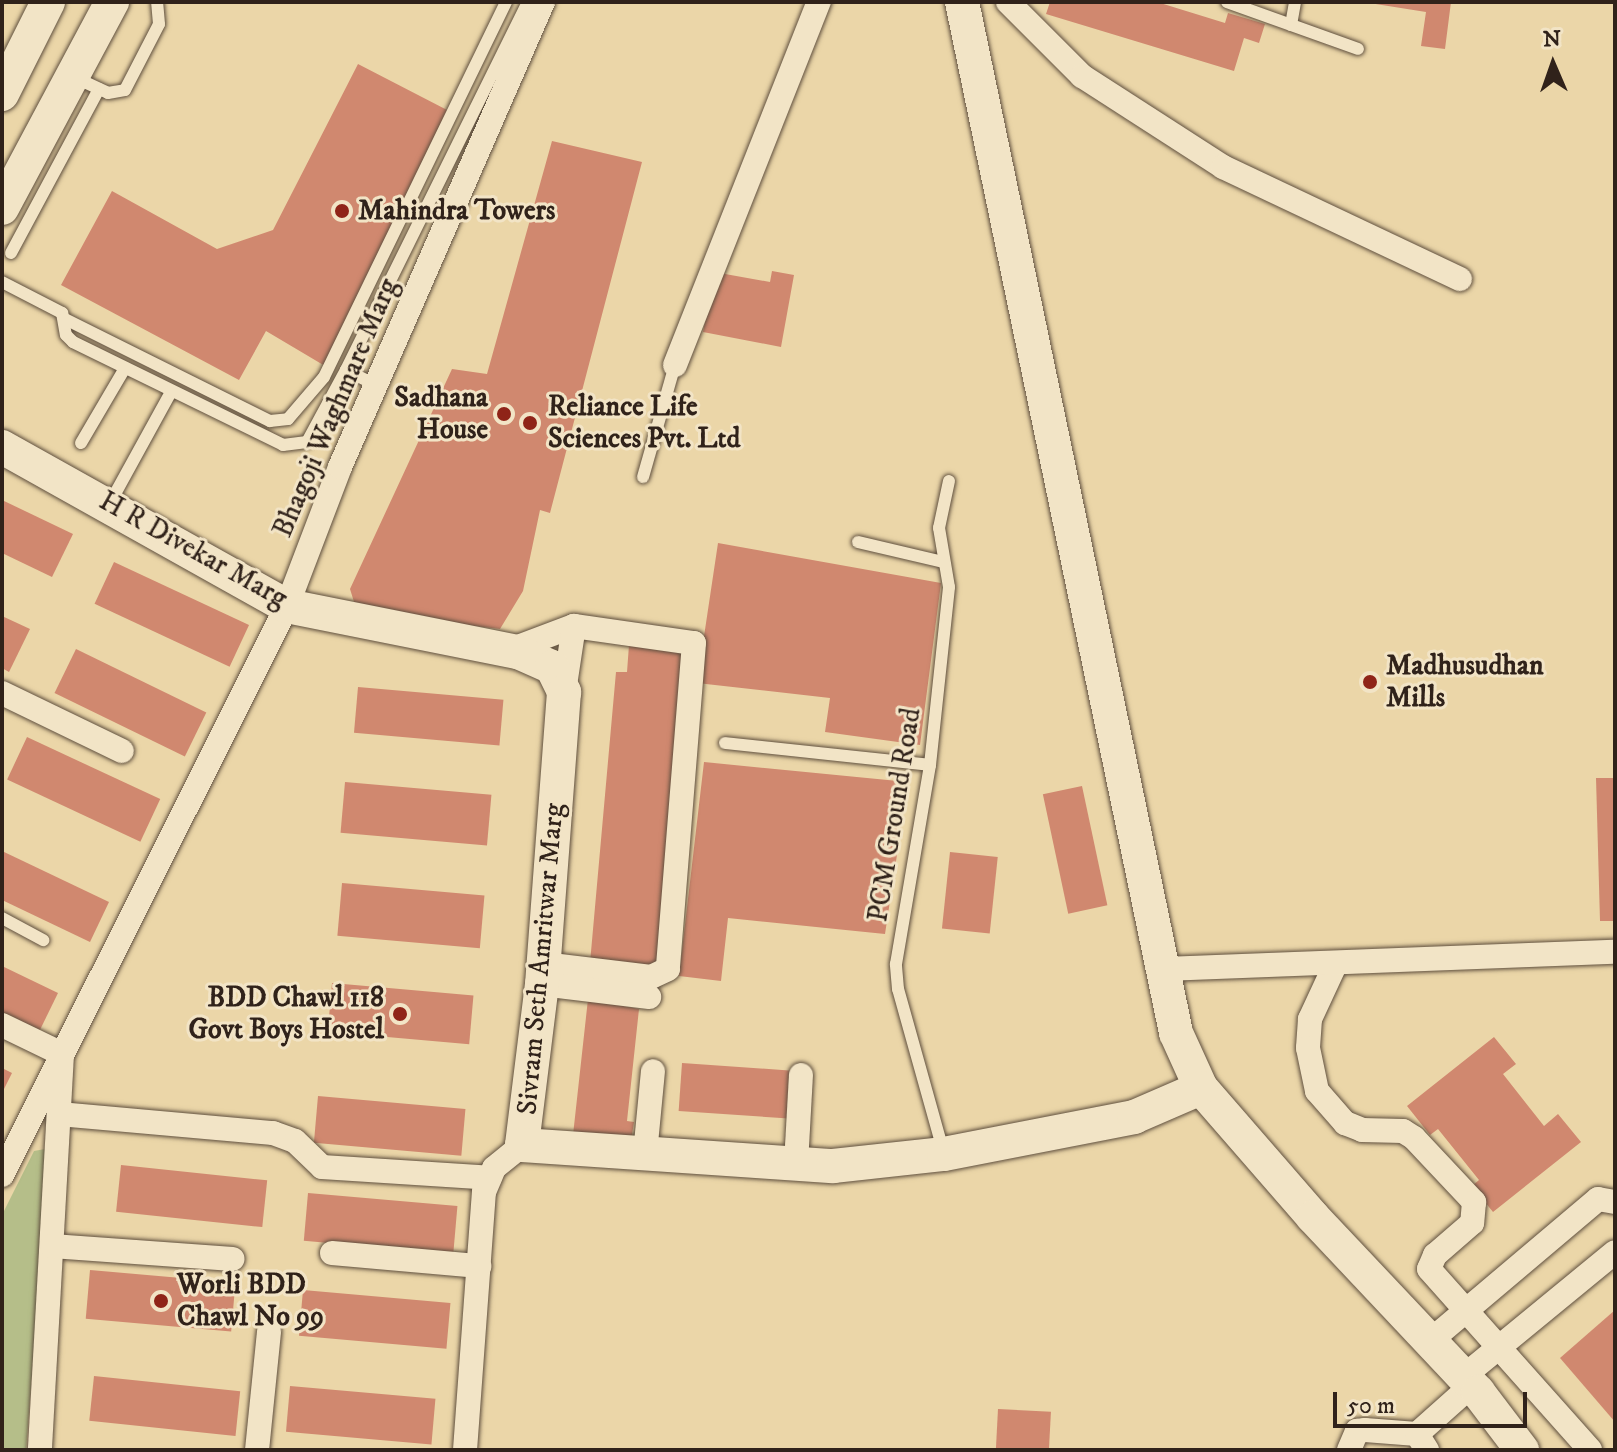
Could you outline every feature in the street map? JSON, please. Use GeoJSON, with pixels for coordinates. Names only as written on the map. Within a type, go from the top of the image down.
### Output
{"type":"FeatureCollection","features":[{"type":"Feature","properties":{"kind":"street"},"geometry":{"type":"LineString","coordinates":[[2,94],[48,2]]}},
{"type":"Feature","properties":{"kind":"street"},"geometry":{"type":"LineString","coordinates":[[2,208],[86,82],[112,2]]}},
{"type":"Feature","properties":{"kind":"street","name":"Bhagoji Waghmare Marg"},"geometry":{"type":"LineString","coordinates":[[2,1175],[287,606],[376,385],[543,2]]}},
{"type":"Feature","properties":{"kind":"street"},"geometry":{"type":"LineString","coordinates":[[675,365],[819,2]]}},
{"type":"Feature","properties":{"kind":"street"},"geometry":{"type":"LineString","coordinates":[[962,2],[1176,1033],[1201,1088],[1468,1381],[1522,1450]]}},
{"type":"Feature","properties":{"kind":"street"},"geometry":{"type":"LineString","coordinates":[[1008,2],[1082,76],[1223,167],[1460,279]]}},
{"type":"Feature","properties":{"kind":"street","name":"H R Divekar Marg"},"geometry":{"type":"LineString","coordinates":[[2,447],[110,503],[287,606],[510,650],[552,667],[564,692]]}},
{"type":"Feature","properties":{"kind":"street"},"geometry":{"type":"LineString","coordinates":[[510,650],[574,626],[686,638],[694,643],[668,969],[651,977],[551,975]]}},
{"type":"Feature","properties":{"kind":"street"},"geometry":{"type":"LineString","coordinates":[[564,692],[574,626]]}},
{"type":"Feature","properties":{"kind":"street","name":"Sivram Seth Amritwar Marg"},"geometry":{"type":"LineString","coordinates":[[490,1178],[494,1168],[522,1145],[551,975],[564,692]]}},
{"type":"Feature","properties":{"kind":"street"},"geometry":{"type":"LineString","coordinates":[[5,701],[122,751]]}},
{"type":"Feature","properties":{"kind":"street"},"geometry":{"type":"LineString","coordinates":[[1163,969],[1615,952]]}},
{"type":"Feature","properties":{"kind":"street"},"geometry":{"type":"LineString","coordinates":[[1336,963],[1310,1019],[1308,1048],[1317,1091],[1345,1123],[1362,1130],[1403,1131],[1414,1138],[1474,1202],[1472,1223],[1435,1255],[1429,1269],[1590,1450]]}},
{"type":"Feature","properties":{"kind":"street"},"geometry":{"type":"LineString","coordinates":[[551,975],[649,997]]}},
{"type":"Feature","properties":{"kind":"street"},"geometry":{"type":"LineString","coordinates":[[2,1025],[62,1054],[40,1450]]}},
{"type":"Feature","properties":{"kind":"street"},"geometry":{"type":"LineString","coordinates":[[645,1154],[653,1071]]}},
{"type":"Feature","properties":{"kind":"street"},"geometry":{"type":"LineString","coordinates":[[796,1164],[801,1075]]}},
{"type":"Feature","properties":{"kind":"street"},"geometry":{"type":"LineString","coordinates":[[522,1145],[833,1166],[944,1154],[1134,1117],[1201,1088]]}},
{"type":"Feature","properties":{"kind":"street"},"geometry":{"type":"LineString","coordinates":[[59,1114],[273,1133],[295,1141],[322,1167],[490,1178],[484,1192],[466,1450]]}},
{"type":"Feature","properties":{"kind":"street"},"geometry":{"type":"LineString","coordinates":[[1430,1341],[1598,1199],[1615,1202]]}},
{"type":"Feature","properties":{"kind":"street"},"geometry":{"type":"LineString","coordinates":[[52,1246],[233,1259]]}},
{"type":"Feature","properties":{"kind":"street"},"geometry":{"type":"LineString","coordinates":[[1349,1450],[1357,1431],[1422,1442],[1497,1347],[1615,1252]]}},
{"type":"Feature","properties":{"kind":"street"},"geometry":{"type":"LineString","coordinates":[[332,1253],[479,1266]]}},
{"type":"Feature","properties":{"kind":"street"},"geometry":{"type":"LineString","coordinates":[[257,1450],[269,1332]]}},
{"type":"Feature","properties":{"kind":"lane"},"geometry":{"type":"LineString","coordinates":[[11,253],[86,82],[116,94],[125,90],[159,24],[157,2]]}},
{"type":"Feature","properties":{"kind":"lane"},"geometry":{"type":"LineString","coordinates":[[2,282],[65,319],[270,421],[288,419],[324,377],[506,2]]}},
{"type":"Feature","properties":{"kind":"lane"},"geometry":{"type":"LineString","coordinates":[[65,319],[66,335],[73,342],[171,392],[292,447],[307,442],[346,370],[528,2]]}},
{"type":"Feature","properties":{"kind":"lane"},"geometry":{"type":"LineString","coordinates":[[1227,2],[1358,49]]}},
{"type":"Feature","properties":{"kind":"lane"},"geometry":{"type":"LineString","coordinates":[[1291,25],[1295,2]]}},
{"type":"Feature","properties":{"kind":"lane"},"geometry":{"type":"LineString","coordinates":[[418,225],[442,235]]}},
{"type":"Feature","properties":{"kind":"lane"},"geometry":{"type":"LineString","coordinates":[[643,477],[675,365]]}},
{"type":"Feature","properties":{"kind":"lane"},"geometry":{"type":"LineString","coordinates":[[81,443],[125,368]]}},
{"type":"Feature","properties":{"kind":"lane"},"geometry":{"type":"LineString","coordinates":[[346,370],[376,385]]}},
{"type":"Feature","properties":{"kind":"lane"},"geometry":{"type":"LineString","coordinates":[[110,503],[171,392]]}},
{"type":"Feature","properties":{"kind":"lane","name":"PCM Ground Road"},"geometry":{"type":"LineString","coordinates":[[944,1154],[898,989],[896,964],[930,765],[949,587],[943,562],[940,508],[949,481]]}},
{"type":"Feature","properties":{"kind":"lane"},"geometry":{"type":"LineString","coordinates":[[858,542],[943,562]]}},
{"type":"Feature","properties":{"kind":"lane"},"geometry":{"type":"LineString","coordinates":[[725,743],[930,765]]}},
{"type":"Feature","properties":{"kind":"lane"},"geometry":{"type":"LineString","coordinates":[[2,918],[43,940]]}},
{"type":"Feature","properties":{"kind":"green space"},"geometry":{"type":"Polygon","coordinates":[[[45,1149],[49,1160],[26,1450],[2,1450],[2,1215],[34,1151],[45,1149]]]}},
{"type":"Feature","properties":{"kind":"building"},"geometry":{"type":"Polygon","coordinates":[[[1050,2],[1157,2],[1225,23],[1228,13],[1265,24],[1259,43],[1244,38],[1234,71],[1046,14],[1050,2]]]}},
{"type":"Feature","properties":{"kind":"building"},"geometry":{"type":"Polygon","coordinates":[[[1363,2],[1451,2],[1445,49],[1421,46],[1426,12],[1363,2]]]}},
{"type":"Feature","properties":{"kind":"building","name":"Mahindra Towers"},"geometry":{"type":"Polygon","coordinates":[[[358,64],[449,111],[325,366],[266,331],[239,380],[61,285],[112,191],[217,249],[273,230],[358,64]]]}},
{"type":"Feature","properties":{"kind":"building","name":"Sadhana House"},"geometry":{"type":"Polygon","coordinates":[[[552,141],[642,162],[550,513],[540,510],[523,591],[500,629],[370,614],[355,605],[350,589],[452,369],[487,374],[552,141]]]}},
{"type":"Feature","properties":{"kind":"building"},"geometry":{"type":"Polygon","coordinates":[[[772,271],[794,275],[781,347],[703,332],[714,272],[770,282],[772,271]]]}},
{"type":"Feature","properties":{"kind":"building"},"geometry":{"type":"Polygon","coordinates":[[[2,500],[73,534],[52,577],[2,553],[2,500]]]}},
{"type":"Feature","properties":{"kind":"building"},"geometry":{"type":"Polygon","coordinates":[[[718,543],[941,583],[920,745],[825,732],[830,698],[697,683],[718,543]]]}},
{"type":"Feature","properties":{"kind":"building"},"geometry":{"type":"Polygon","coordinates":[[[114,562],[249,625],[230,667],[95,604],[114,562]]]}},
{"type":"Feature","properties":{"kind":"building"},"geometry":{"type":"Polygon","coordinates":[[[2,616],[30,629],[9,672],[2,668],[2,616]]]}},
{"type":"Feature","properties":{"kind":"building"},"geometry":{"type":"Polygon","coordinates":[[[629,645],[685,650],[656,969],[590,963],[616,672],[627,672],[629,645]]]}},
{"type":"Feature","properties":{"kind":"building"},"geometry":{"type":"Polygon","coordinates":[[[76,649],[206,713],[185,757],[55,693],[76,649]]]}},
{"type":"Feature","properties":{"kind":"building"},"geometry":{"type":"Polygon","coordinates":[[[358,687],[503,700],[499,746],[354,733],[358,687]]]}},
{"type":"Feature","properties":{"kind":"building"},"geometry":{"type":"Polygon","coordinates":[[[27,737],[160,799],[140,842],[7,780],[27,737]]]}},
{"type":"Feature","properties":{"kind":"building"},"geometry":{"type":"Polygon","coordinates":[[[704,762],[908,782],[885,934],[728,918],[721,981],[679,976],[704,762]]]}},
{"type":"Feature","properties":{"kind":"building"},"geometry":{"type":"Polygon","coordinates":[[[1596,778],[1615,778],[1615,921],[1600,921],[1596,778]]]}},
{"type":"Feature","properties":{"kind":"building"},"geometry":{"type":"Polygon","coordinates":[[[345,782],[491,795],[487,846],[341,833],[345,782]]]}},
{"type":"Feature","properties":{"kind":"building"},"geometry":{"type":"Polygon","coordinates":[[[1082,786],[1107,905],[1068,914],[1043,794],[1082,786]]]}},
{"type":"Feature","properties":{"kind":"building"},"geometry":{"type":"Polygon","coordinates":[[[2,851],[109,902],[90,942],[2,900],[2,851]]]}},
{"type":"Feature","properties":{"kind":"building"},"geometry":{"type":"Polygon","coordinates":[[[950,852],[998,857],[990,934],[942,929],[950,852]]]}},
{"type":"Feature","properties":{"kind":"building"},"geometry":{"type":"Polygon","coordinates":[[[342,883],[484,895],[480,948],[337,936],[342,883]]]}},
{"type":"Feature","properties":{"kind":"building"},"geometry":{"type":"Polygon","coordinates":[[[2,966],[58,993],[37,1036],[2,1020],[2,966]]]}},
{"type":"Feature","properties":{"kind":"building","name":"BDD Chawl 118 Govt Boys Hostel"},"geometry":{"type":"Polygon","coordinates":[[[332,983],[473,995],[469,1044],[328,1032],[332,983]]]}},
{"type":"Feature","properties":{"kind":"building"},"geometry":{"type":"Polygon","coordinates":[[[588,999],[639,1009],[627,1121],[634,1122],[631,1141],[573,1135],[588,999]]]}},
{"type":"Feature","properties":{"kind":"building"},"geometry":{"type":"Polygon","coordinates":[[[1494,1037],[1516,1064],[1503,1074],[1544,1126],[1558,1114],[1581,1142],[1493,1212],[1472,1186],[1479,1180],[1438,1129],[1430,1135],[1407,1106],[1494,1037]]]}},
{"type":"Feature","properties":{"kind":"building"},"geometry":{"type":"Polygon","coordinates":[[[682,1063],[796,1071],[792,1119],[679,1111],[682,1063]]]}},
{"type":"Feature","properties":{"kind":"building"},"geometry":{"type":"Polygon","coordinates":[[[2,1068],[12,1073],[2,1093],[2,1068]]]}},
{"type":"Feature","properties":{"kind":"building"},"geometry":{"type":"Polygon","coordinates":[[[318,1096],[465,1109],[461,1156],[314,1143],[318,1096]]]}},
{"type":"Feature","properties":{"kind":"building"},"geometry":{"type":"Polygon","coordinates":[[[121,1165],[267,1180],[262,1227],[116,1212],[121,1165]]]}},
{"type":"Feature","properties":{"kind":"building"},"geometry":{"type":"Polygon","coordinates":[[[308,1193],[457,1206],[453,1254],[304,1241],[308,1193]]]}},
{"type":"Feature","properties":{"kind":"building","name":"Worli BDD Chawl No 99"},"geometry":{"type":"Polygon","coordinates":[[[90,1270],[235,1283],[231,1332],[86,1319],[90,1270]]]}},
{"type":"Feature","properties":{"kind":"building"},"geometry":{"type":"Polygon","coordinates":[[[303,1290],[450,1303],[446,1349],[299,1336],[303,1290]]]}},
{"type":"Feature","properties":{"kind":"building"},"geometry":{"type":"Polygon","coordinates":[[[1615,1310],[1615,1422],[1560,1358],[1615,1310]]]}},
{"type":"Feature","properties":{"kind":"building"},"geometry":{"type":"Polygon","coordinates":[[[94,1376],[240,1391],[235,1436],[89,1421],[94,1376]]]}},
{"type":"Feature","properties":{"kind":"building"},"geometry":{"type":"Polygon","coordinates":[[[290,1386],[435,1399],[431,1445],[286,1432],[290,1386]]]}},
{"type":"Feature","properties":{"kind":"building"},"geometry":{"type":"Polygon","coordinates":[[[998,1409],[1051,1412],[1049,1450],[996,1450],[998,1409]]]}},
{"type":"Feature","properties":{"kind":"place","name":"Mahindra Towers"},"geometry":{"type":"Point","coordinates":[342,211]}},
{"type":"Feature","properties":{"kind":"place","name":"Sadhana House"},"geometry":{"type":"Point","coordinates":[504,414]}},
{"type":"Feature","properties":{"kind":"place","name":"Reliance Life Sciences Pvt. Ltd"},"geometry":{"type":"Point","coordinates":[530,423]}},
{"type":"Feature","properties":{"kind":"place","name":"Madhusudhan Mills"},"geometry":{"type":"Point","coordinates":[1370,682]}},
{"type":"Feature","properties":{"kind":"place","name":"BDD Chawl 118 Govt Boys Hostel"},"geometry":{"type":"Point","coordinates":[400,1014]}},
{"type":"Feature","properties":{"kind":"place","name":"Worli BDD Chawl No 99"},"geometry":{"type":"Point","coordinates":[161,1301]}}]}
